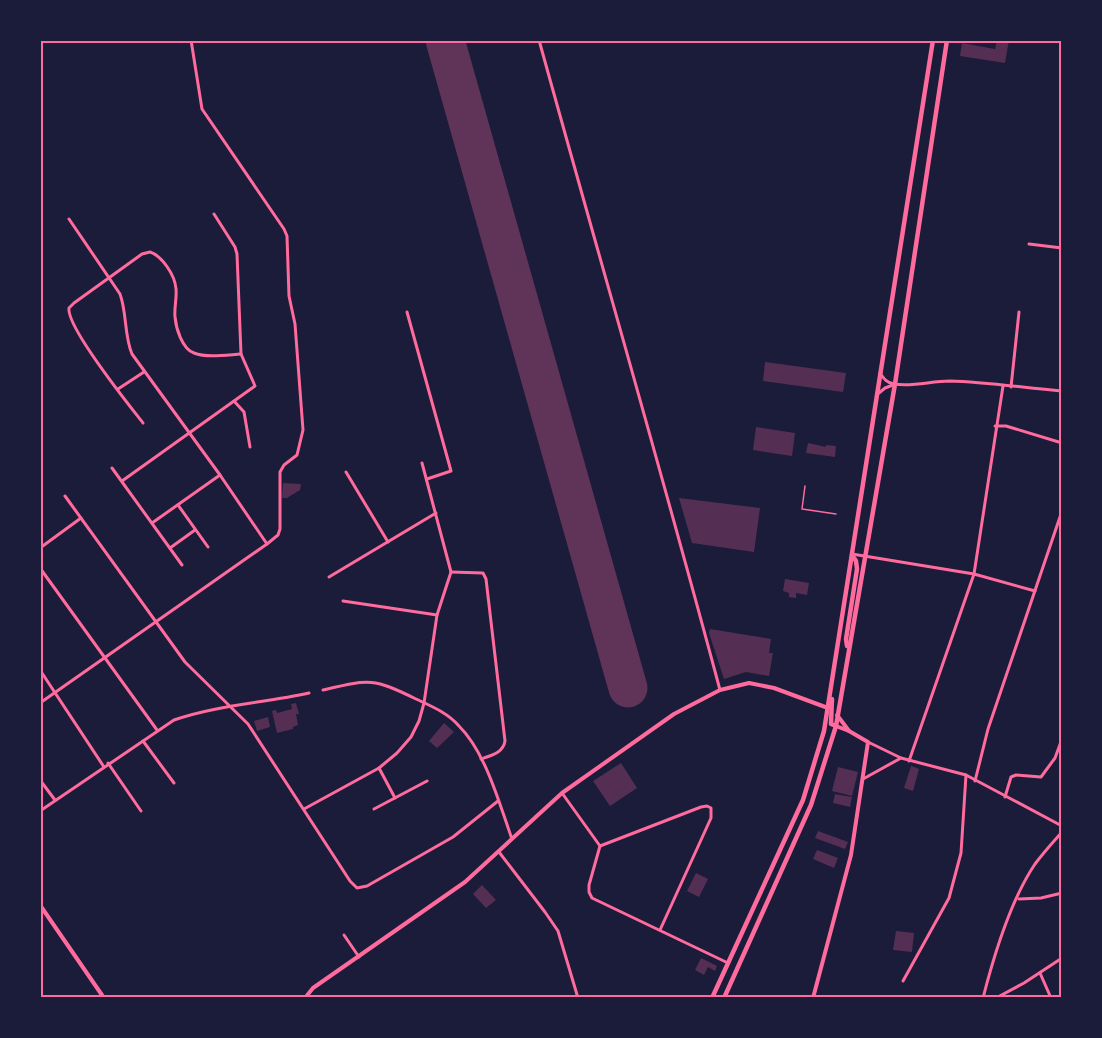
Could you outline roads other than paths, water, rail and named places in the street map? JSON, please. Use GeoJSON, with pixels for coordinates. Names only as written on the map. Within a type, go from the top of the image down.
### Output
{"type":"FeatureCollection","features":[{"type":"Feature","properties":{"kind":"highway"},"geometry":{"type":"LineString","coordinates":[[712,998],[803,800],[824,731],[933,40]]}},
{"type":"Feature","properties":{"kind":"highway"},"geometry":{"type":"LineString","coordinates":[[724,998],[811,805],[836,726],[895,384],[947,40]]}},
{"type":"Feature","properties":{"kind":"highway"},"geometry":{"type":"LineString","coordinates":[[849,648],[846,639],[857,569],[852,554]]}},
{"type":"Feature","properties":{"kind":"highway"},"geometry":{"type":"LineString","coordinates":[[830,694],[833,711],[831,724],[836,726]]}},
{"type":"Feature","properties":{"kind":"street"},"geometry":{"type":"LineString","coordinates":[[40,704],[278,535],[280,529],[280,472],[284,465],[297,455],[303,430],[295,324],[289,296],[287,236],[202,109],[191,40]]}},
{"type":"Feature","properties":{"kind":"street"},"geometry":{"type":"LineString","coordinates":[[538,40],[657,466],[682,546],[720,690]]}},
{"type":"Feature","properties":{"kind":"street"},"geometry":{"type":"LineString","coordinates":[[122,481],[255,386],[241,354],[238,260],[235,247],[214,214]]}},
{"type":"Feature","properties":{"kind":"street"},"geometry":{"type":"LineString","coordinates":[[69,219],[120,294],[124,305],[128,345],[144,372],[191,433],[267,544]]}},
{"type":"Feature","properties":{"kind":"street"},"geometry":{"type":"LineString","coordinates":[[1029,244],[1062,248]]}},
{"type":"Feature","properties":{"kind":"street"},"geometry":{"type":"LineString","coordinates":[[143,423],[93,354],[70,320],[68,313],[74,303],[142,254],[150,252],[156,254],[173,278],[176,287],[175,317],[185,347],[200,355],[241,354]]}},
{"type":"Feature","properties":{"kind":"street"},"geometry":{"type":"LineString","coordinates":[[407,312],[451,471],[426,479]]}},
{"type":"Feature","properties":{"kind":"street"},"geometry":{"type":"LineString","coordinates":[[1011,387],[1019,312]]}},
{"type":"Feature","properties":{"kind":"street"},"geometry":{"type":"LineString","coordinates":[[118,390],[144,372]]}},
{"type":"Feature","properties":{"kind":"street"},"geometry":{"type":"LineString","coordinates":[[880,374],[886,381],[895,384],[910,385],[951,381],[1062,391]]}},
{"type":"Feature","properties":{"kind":"street"},"geometry":{"type":"LineString","coordinates":[[877,395],[885,388],[895,384]]}},
{"type":"Feature","properties":{"kind":"street"},"geometry":{"type":"LineString","coordinates":[[909,761],[974,574],[995,426],[1003,386]]}},
{"type":"Feature","properties":{"kind":"street"},"geometry":{"type":"LineString","coordinates":[[234,402],[244,412],[250,447]]}},
{"type":"Feature","properties":{"kind":"street"},"geometry":{"type":"LineString","coordinates":[[995,426],[1006,426],[1062,443]]}},
{"type":"Feature","properties":{"kind":"street"},"geometry":{"type":"LineString","coordinates":[[304,809],[379,768],[411,737],[419,721],[424,703],[437,615],[451,572],[422,463]]}},
{"type":"Feature","properties":{"kind":"street"},"geometry":{"type":"LineString","coordinates":[[112,468],[182,565]]}},
{"type":"Feature","properties":{"kind":"street"},"geometry":{"type":"LineString","coordinates":[[346,472],[388,542]]}},
{"type":"Feature","properties":{"kind":"street"},"geometry":{"type":"LineString","coordinates":[[152,523],[220,475]]}},
{"type":"Feature","properties":{"kind":"street"},"geometry":{"type":"LineString","coordinates":[[65,496],[196,675],[232,706],[248,724],[350,881],[357,888],[367,886],[453,837],[498,801]]}},
{"type":"Feature","properties":{"kind":"street"},"geometry":{"type":"LineString","coordinates":[[178,505],[208,547]]}},
{"type":"Feature","properties":{"kind":"street"},"geometry":{"type":"LineString","coordinates":[[975,781],[988,729],[1062,511]]}},
{"type":"Feature","properties":{"kind":"street"},"geometry":{"type":"LineString","coordinates":[[329,577],[436,513]]}},
{"type":"Feature","properties":{"kind":"street"},"geometry":{"type":"LineString","coordinates":[[40,548],[81,518]]}},
{"type":"Feature","properties":{"kind":"street"},"geometry":{"type":"LineString","coordinates":[[170,549],[195,530]]}},
{"type":"Feature","properties":{"kind":"street"},"geometry":{"type":"LineString","coordinates":[[852,554],[974,574],[1035,591]]}},
{"type":"Feature","properties":{"kind":"street"},"geometry":{"type":"LineString","coordinates":[[40,568],[157,730]]}},
{"type":"Feature","properties":{"kind":"street"},"geometry":{"type":"LineString","coordinates":[[451,572],[483,573],[486,579],[505,741],[504,748],[500,752],[481,759]]}},
{"type":"Feature","properties":{"kind":"street"},"geometry":{"type":"LineString","coordinates":[[343,601],[437,615]]}},
{"type":"Feature","properties":{"kind":"street"},"geometry":{"type":"LineString","coordinates":[[40,670],[104,767]]}},
{"type":"Feature","properties":{"kind":"street"},"geometry":{"type":"LineString","coordinates":[[323,690],[371,681],[385,684],[447,715],[470,738],[481,759],[512,839]]}},
{"type":"Feature","properties":{"kind":"street"},"geometry":{"type":"LineString","coordinates":[[305,998],[313,988],[465,882],[562,793],[674,714],[720,690],[749,683],[828,708]]}},
{"type":"Feature","properties":{"kind":"street"},"geometry":{"type":"LineString","coordinates":[[40,811],[174,720],[232,706],[309,693]]}},
{"type":"Feature","properties":{"kind":"street"},"geometry":{"type":"LineString","coordinates":[[837,715],[849,731]]}},
{"type":"Feature","properties":{"kind":"street"},"geometry":{"type":"LineString","coordinates":[[836,726],[901,758],[966,775],[1062,826]]}},
{"type":"Feature","properties":{"kind":"street"},"geometry":{"type":"LineString","coordinates":[[1005,797],[1011,777],[1016,775],[1041,777],[1055,758],[1062,739]]}},
{"type":"Feature","properties":{"kind":"street"},"geometry":{"type":"LineString","coordinates":[[143,740],[174,783]]}},
{"type":"Feature","properties":{"kind":"street"},"geometry":{"type":"LineString","coordinates":[[813,998],[849,863],[868,742]]}},
{"type":"Feature","properties":{"kind":"street"},"geometry":{"type":"LineString","coordinates":[[863,779],[901,758]]}},
{"type":"Feature","properties":{"kind":"street"},"geometry":{"type":"LineString","coordinates":[[108,764],[141,811]]}},
{"type":"Feature","properties":{"kind":"street"},"geometry":{"type":"LineString","coordinates":[[379,768],[395,798]]}},
{"type":"Feature","properties":{"kind":"street"},"geometry":{"type":"LineString","coordinates":[[903,981],[949,898],[961,853],[966,775]]}},
{"type":"Feature","properties":{"kind":"street"},"geometry":{"type":"LineString","coordinates":[[40,780],[56,801]]}},
{"type":"Feature","properties":{"kind":"street"},"geometry":{"type":"LineString","coordinates":[[374,809],[427,781]]}},
{"type":"Feature","properties":{"kind":"street"},"geometry":{"type":"LineString","coordinates":[[562,793],[600,846]]}},
{"type":"Feature","properties":{"kind":"street"},"geometry":{"type":"LineString","coordinates":[[600,846],[701,807],[711,808],[711,818],[660,930]]}},
{"type":"Feature","properties":{"kind":"street"},"geometry":{"type":"LineString","coordinates":[[983,998],[995,950],[1018,899],[1035,865],[1062,832]]}},
{"type":"Feature","properties":{"kind":"street"},"geometry":{"type":"LineString","coordinates":[[600,846],[589,885],[591,896],[595,901],[728,963]]}},
{"type":"Feature","properties":{"kind":"street"},"geometry":{"type":"LineString","coordinates":[[499,852],[558,931],[578,998]]}},
{"type":"Feature","properties":{"kind":"street"},"geometry":{"type":"LineString","coordinates":[[1018,899],[1062,893]]}},
{"type":"Feature","properties":{"kind":"street"},"geometry":{"type":"LineString","coordinates":[[40,905],[104,998]]}},
{"type":"Feature","properties":{"kind":"street"},"geometry":{"type":"LineString","coordinates":[[344,935],[358,957]]}},
{"type":"Feature","properties":{"kind":"street"},"geometry":{"type":"LineString","coordinates":[[996,998],[1062,958]]}},
{"type":"Feature","properties":{"kind":"street"},"geometry":{"type":"LineString","coordinates":[[1040,973],[1051,998]]}},
{"type":"Feature","properties":{"kind":"lane"},"geometry":{"type":"LineString","coordinates":[[805,486],[802,509],[836,514]]}}]}
